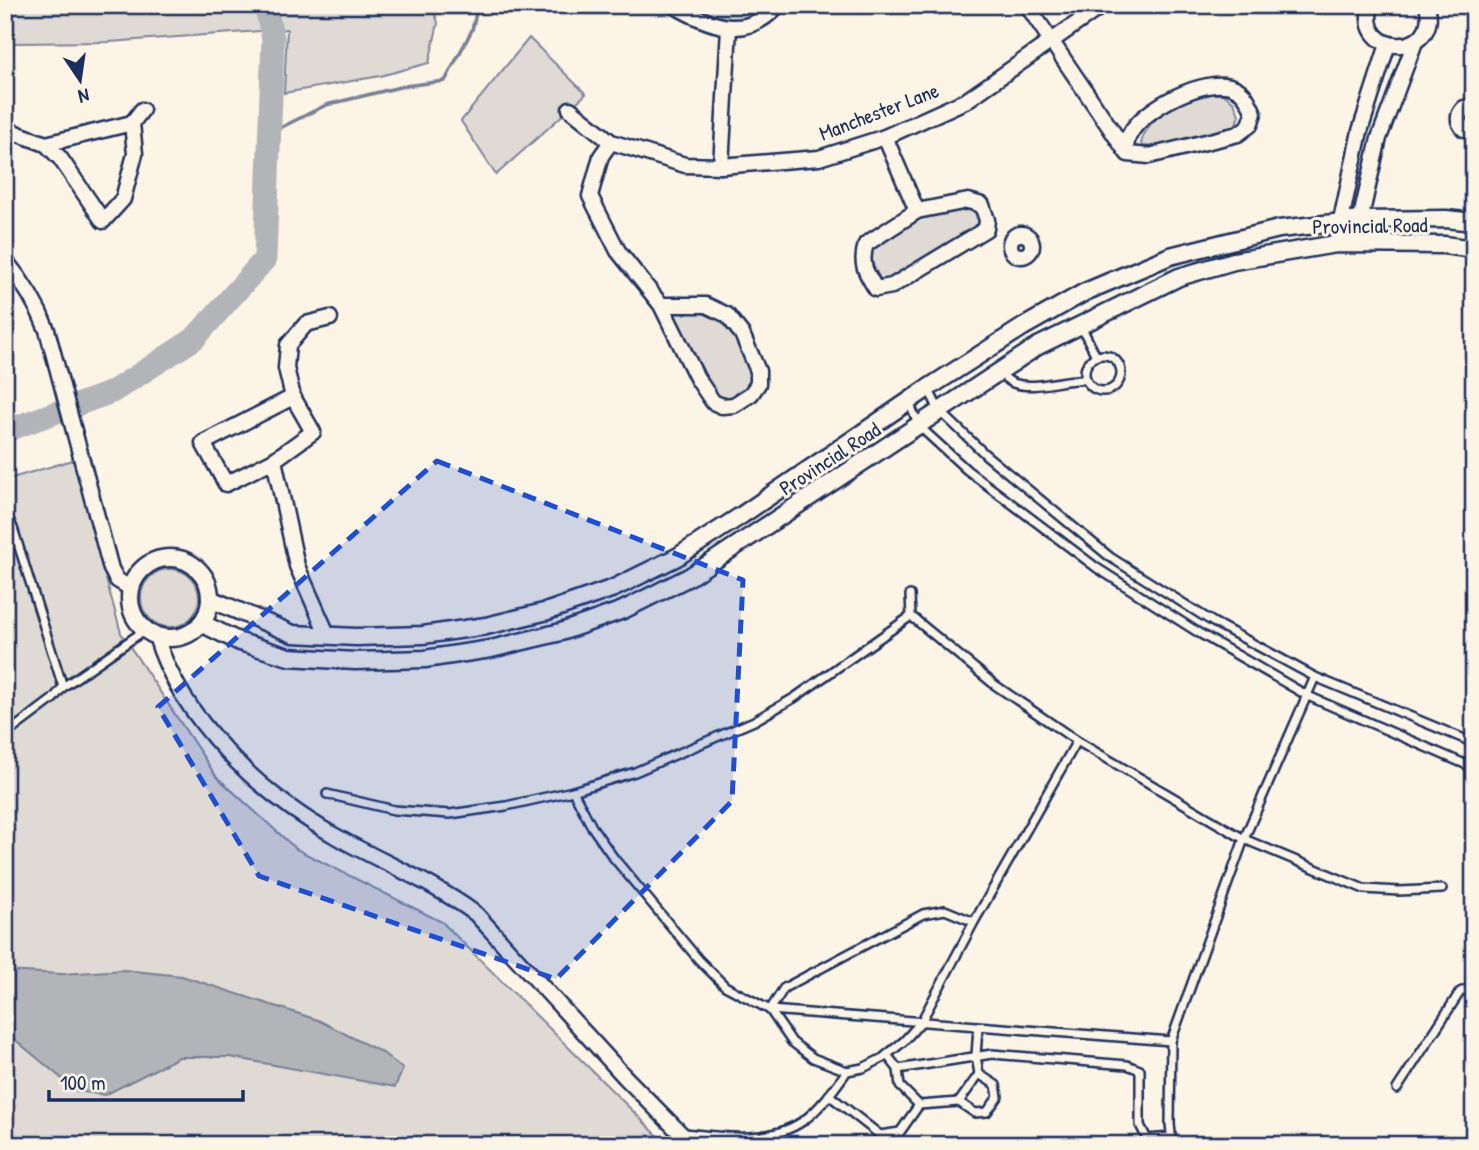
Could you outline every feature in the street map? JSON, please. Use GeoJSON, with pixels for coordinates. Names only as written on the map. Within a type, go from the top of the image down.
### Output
{"type":"FeatureCollection","features":[{"type":"Feature","properties":{"kind":"street"},"geometry":{"type":"LineString","coordinates":[[673,5],[686,13],[729,28],[749,27],[766,17],[778,5]]}},
{"type":"Feature","properties":{"kind":"street"},"geometry":{"type":"LineString","coordinates":[[1027,5],[1052,41],[1125,150],[1128,154],[1149,156],[1238,134],[1250,125],[1254,113],[1247,97],[1233,86],[1208,85],[1183,93],[1146,115],[1130,133],[1125,150]]}},
{"type":"Feature","properties":{"kind":"street","name":"Manchester Lane"},"geometry":{"type":"LineString","coordinates":[[570,109],[611,142],[685,165],[721,166],[819,158],[885,137],[967,100],[1103,5]]}},
{"type":"Feature","properties":{"kind":"street"},"geometry":{"type":"LineString","coordinates":[[1369,6],[1372,30],[1376,36],[1388,44],[1402,46],[1421,37],[1429,23],[1431,6]]}},
{"type":"Feature","properties":{"kind":"street"},"geometry":{"type":"LineString","coordinates":[[721,166],[729,28]]}},
{"type":"Feature","properties":{"kind":"street"},"geometry":{"type":"LineString","coordinates":[[1356,243],[1379,138],[1415,42]]}},
{"type":"Feature","properties":{"kind":"street"},"geometry":{"type":"LineString","coordinates":[[1336,244],[1360,131],[1388,44]]}},
{"type":"Feature","properties":{"kind":"street"},"geometry":{"type":"LineString","coordinates":[[1474,106],[1464,108],[1458,116],[1464,129],[1474,131]]}},
{"type":"Feature","properties":{"kind":"street"},"geometry":{"type":"LineString","coordinates":[[46,144],[132,122],[142,110]]}},
{"type":"Feature","properties":{"kind":"street"},"geometry":{"type":"LineString","coordinates":[[5,129],[46,144],[60,158],[103,222],[123,198],[135,154],[132,122]]}},
{"type":"Feature","properties":{"kind":"street"},"geometry":{"type":"LineString","coordinates":[[885,137],[917,211]]}},
{"type":"Feature","properties":{"kind":"street"},"geometry":{"type":"LineString","coordinates":[[611,142],[601,156],[590,197],[618,251],[661,305],[697,378],[713,402],[722,406],[734,405],[751,394],[758,384],[758,371],[742,334],[727,315],[706,305],[661,305]]}},
{"type":"Feature","properties":{"kind":"street"},"geometry":{"type":"LineString","coordinates":[[968,201],[982,205],[987,220],[986,229],[892,286],[876,289],[865,271],[862,258],[866,244],[917,211],[968,201]]}},
{"type":"Feature","properties":{"kind":"street","name":"Provincial Road"},"geometry":{"type":"LineString","coordinates":[[210,599],[293,634],[328,636],[423,635],[486,626],[548,611],[614,588],[677,557],[928,388],[1023,327],[1084,292],[1170,256],[1279,229],[1361,220],[1446,219],[1474,222]]}},
{"type":"Feature","properties":{"kind":"street"},"geometry":{"type":"LineString","coordinates":[[986,229],[1011,239]]}},
{"type":"Feature","properties":{"kind":"street","name":"Provincial Road"},"geometry":{"type":"LineString","coordinates":[[201,623],[240,642],[289,657],[355,661],[438,657],[491,649],[578,626],[623,610],[689,577],[1038,346],[1179,277],[1234,261],[1336,244],[1444,245],[1474,249]]}},
{"type":"Feature","properties":{"kind":"street"},"geometry":{"type":"LineString","coordinates":[[5,260],[39,308],[61,380],[110,569],[117,580],[130,588]]}},
{"type":"Feature","properties":{"kind":"street"},"geometry":{"type":"LineString","coordinates":[[293,397],[203,443],[226,484],[274,460],[313,432],[293,397],[286,368],[288,345],[306,324],[330,318]]}},
{"type":"Feature","properties":{"kind":"street"},"geometry":{"type":"LineString","coordinates":[[274,460],[297,566],[328,636]]}},
{"type":"Feature","properties":{"kind":"street"},"geometry":{"type":"LineString","coordinates":[[163,558],[175,558],[197,567],[209,587],[210,599],[208,612],[192,632],[168,638],[150,633],[137,622],[129,600],[130,588],[142,568],[163,558]]}},
{"type":"Feature","properties":{"kind":"street"},"geometry":{"type":"LineString","coordinates":[[569,604],[578,626]]}},
{"type":"Feature","properties":{"kind":"street"},"geometry":{"type":"LineString","coordinates":[[150,633],[185,702],[242,765],[282,801],[335,836],[447,893],[476,914],[616,1067],[692,1145]]}},
{"type":"Feature","properties":{"kind":"lane"},"geometry":{"type":"LineString","coordinates":[[1080,324],[1096,356]]}},
{"type":"Feature","properties":{"kind":"lane"},"geometry":{"type":"LineString","coordinates":[[1096,356],[1114,359],[1121,369],[1120,381],[1111,390],[1093,389],[1086,380],[1084,374],[1087,363],[1096,356]]}},
{"type":"Feature","properties":{"kind":"lane"},"geometry":{"type":"LineString","coordinates":[[998,373],[1013,383],[1031,385],[1071,378],[1086,380]]}},
{"type":"Feature","properties":{"kind":"lane"},"geometry":{"type":"LineString","coordinates":[[928,388],[939,410],[986,455],[1110,557],[1213,622],[1315,677],[1474,743]]}},
{"type":"Feature","properties":{"kind":"lane"},"geometry":{"type":"LineString","coordinates":[[909,402],[919,426],[967,470],[1097,568],[1199,633],[1308,696],[1474,768]]}},
{"type":"Feature","properties":{"kind":"lane"},"geometry":{"type":"LineString","coordinates":[[5,518],[13,528],[63,687]]}},
{"type":"Feature","properties":{"kind":"lane"},"geometry":{"type":"LineString","coordinates":[[909,595],[911,616],[995,685],[1076,741],[1244,839],[1364,889],[1441,889]]}},
{"type":"Feature","properties":{"kind":"lane"},"geometry":{"type":"LineString","coordinates":[[327,794],[394,810],[450,814],[506,806],[573,791],[635,772],[754,721],[794,698],[911,616]]}},
{"type":"Feature","properties":{"kind":"lane"},"geometry":{"type":"LineString","coordinates":[[7,731],[53,699],[63,687],[150,633]]}},
{"type":"Feature","properties":{"kind":"lane"},"geometry":{"type":"LineString","coordinates":[[898,1069],[992,1054],[1127,1065],[1140,1070],[1140,1125],[1147,1139],[1172,1141],[1171,1041],[1244,839],[1315,677]]}},
{"type":"Feature","properties":{"kind":"lane"},"geometry":{"type":"LineString","coordinates":[[770,1010],[792,1041],[813,1058],[847,1071],[863,1068],[887,1055],[904,1041],[921,1022],[1076,741]]}},
{"type":"Feature","properties":{"kind":"lane"},"geometry":{"type":"LineString","coordinates":[[573,791],[592,827],[613,857],[699,960],[725,986],[770,1010],[1171,1041]]}},
{"type":"Feature","properties":{"kind":"lane"},"geometry":{"type":"LineString","coordinates":[[770,1010],[784,988],[923,914],[945,910],[974,922]]}},
{"type":"Feature","properties":{"kind":"lane"},"geometry":{"type":"LineString","coordinates":[[1397,1089],[1460,992],[1474,986]]}},
{"type":"Feature","properties":{"kind":"lane"},"geometry":{"type":"LineString","coordinates":[[958,1102],[979,1074],[976,1056],[978,1027]]}},
{"type":"Feature","properties":{"kind":"lane"},"geometry":{"type":"LineString","coordinates":[[887,1055],[898,1069],[900,1086],[919,1105],[958,1102],[975,1113],[986,1112],[998,1097],[996,1085],[979,1074]]}},
{"type":"Feature","properties":{"kind":"lane"},"geometry":{"type":"LineString","coordinates":[[681,1133],[728,1138],[767,1135],[802,1122],[829,1095],[847,1071]]}},
{"type":"Feature","properties":{"kind":"lane"},"geometry":{"type":"LineString","coordinates":[[829,1095],[880,1135],[900,1132],[919,1105]]}},
{"type":"Feature","properties":{"kind":"highlighted area"},"geometry":{"type":"Polygon","coordinates":[[[437,461],[743,580],[732,801],[556,979],[259,876],[158,707],[437,461]]]}},
{"type":"Feature","properties":{"kind":"shaded area"},"geometry":{"type":"Polygon","coordinates":[[[5,5],[432,5],[438,23],[429,63],[380,76],[284,93],[287,29],[109,42],[14,43],[5,38],[5,5]]]}},
{"type":"Feature","properties":{"kind":"shaded area"},"geometry":{"type":"Polygon","coordinates":[[[682,5],[770,5],[761,14],[728,24],[682,5]]]}},
{"type":"Feature","properties":{"kind":"shaded area"},"geometry":{"type":"Polygon","coordinates":[[[529,38],[586,94],[496,175],[461,121],[529,38]]]}},
{"type":"Feature","properties":{"kind":"shaded area"},"geometry":{"type":"Polygon","coordinates":[[[1204,94],[1223,94],[1234,102],[1239,115],[1236,124],[1227,130],[1159,147],[1143,146],[1141,143],[1145,133],[1158,117],[1184,101],[1204,94]]]}},
{"type":"Feature","properties":{"kind":"shaded area"},"geometry":{"type":"Polygon","coordinates":[[[962,206],[974,210],[979,223],[978,231],[896,280],[882,282],[873,264],[874,244],[918,215],[962,206]]]}},
{"type":"Feature","properties":{"kind":"shaded area"},"geometry":{"type":"Polygon","coordinates":[[[661,305],[727,315],[758,384],[734,405],[713,402],[661,305]]]}},
{"type":"Feature","properties":{"kind":"shaded area"},"geometry":{"type":"Polygon","coordinates":[[[73,460],[121,633],[216,776],[296,849],[442,922],[667,1145],[5,1145],[5,480],[73,460]]]}},
{"type":"Feature","properties":{"kind":"shaded area"},"geometry":{"type":"Polygon","coordinates":[[[170,569],[186,574],[194,582],[199,598],[194,614],[186,622],[170,627],[154,622],[146,614],[141,598],[146,582],[154,574],[170,569]]]}},
{"type":"Feature","properties":{"kind":"shaded area"},"geometry":{"type":"Polygon","coordinates":[[[124,970],[182,976],[318,1020],[383,1053],[403,1069],[395,1087],[230,1057],[179,1057],[105,1095],[77,1091],[13,1038],[5,1028],[5,971],[62,974],[124,970]]]}},
{"type":"Feature","properties":{"kind":"waterway"},"geometry":{"type":"LineString","coordinates":[[5,431],[112,392],[194,339],[265,259],[273,38],[265,5]]}},
{"type":"Feature","properties":{"kind":"waterway"},"geometry":{"type":"LineString","coordinates":[[268,134],[326,105],[404,86],[445,81],[472,30],[478,5]]}}]}
